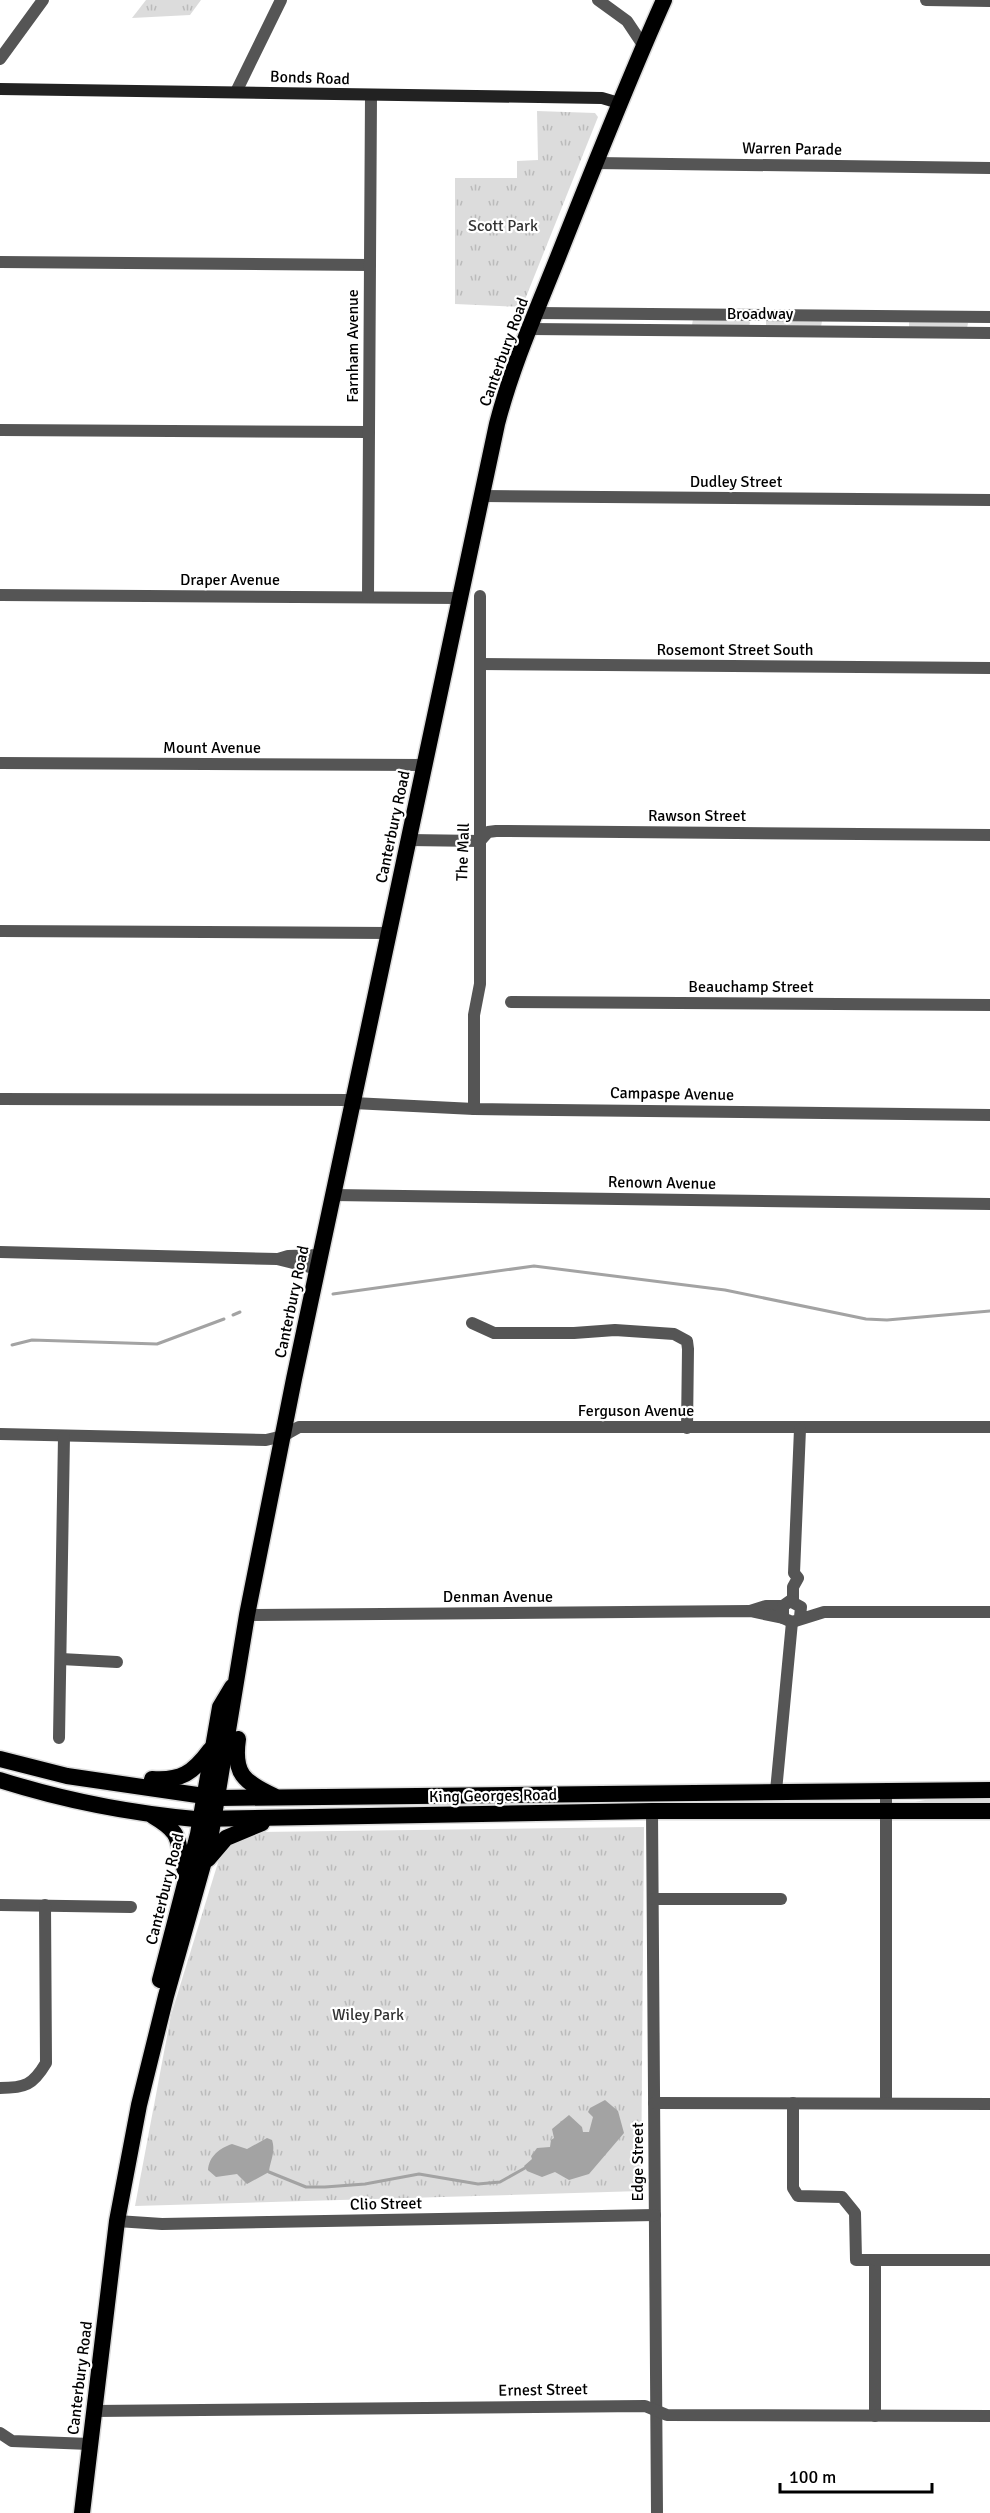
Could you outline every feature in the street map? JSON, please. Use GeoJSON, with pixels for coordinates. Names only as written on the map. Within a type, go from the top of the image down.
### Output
{"type":"FeatureCollection","features":[{"type":"Feature","properties":{"kind":"highway","name":"Canterbury Road"},"geometry":{"type":"LineString","coordinates":[[82,2513],[117,2221],[139,2105],[166,1996],[204,1865],[210,1797],[283,1436],[503,401],[594,164],[664,0]]}},
{"type":"Feature","properties":{"kind":"highway","name":"Canterbury Road"},"geometry":{"type":"LineString","coordinates":[[210,1797],[212,1747],[220,1707],[234,1684]]}},
{"type":"Feature","properties":{"kind":"highway"},"geometry":{"type":"LineString","coordinates":[[234,1684],[238,1735],[237,1763],[242,1777],[256,1788],[277,1798]]}},
{"type":"Feature","properties":{"kind":"highway"},"geometry":{"type":"LineString","coordinates":[[103,1782],[180,1779],[198,1765],[212,1747]]}},
{"type":"Feature","properties":{"kind":"highway","name":"King Georges Road"},"geometry":{"type":"LineString","coordinates":[[0,1759],[103,1782],[210,1797],[990,1790]]}},
{"type":"Feature","properties":{"kind":"highway","name":"King Georges Road"},"geometry":{"type":"LineString","coordinates":[[0,1780],[31,1790],[148,1812],[207,1819],[652,1811],[990,1810]]}},
{"type":"Feature","properties":{"kind":"highway"},"geometry":{"type":"LineString","coordinates":[[148,1812],[173,1831],[179,1841],[188,1878]]}},
{"type":"Feature","properties":{"kind":"highway"},"geometry":{"type":"LineString","coordinates":[[204,1865],[226,1838],[276,1818]]}},
{"type":"Feature","properties":{"kind":"highway","name":"Canterbury Road"},"geometry":{"type":"LineString","coordinates":[[139,2105],[146,2039],[188,1878],[207,1819]]}},
{"type":"Feature","properties":{"kind":"main road","name":"Bonds Road"},"geometry":{"type":"LineString","coordinates":[[0,89],[606,98],[619,103]]}},
{"type":"Feature","properties":{"kind":"street"},"geometry":{"type":"LineString","coordinates":[[0,59],[43,0]]}},
{"type":"Feature","properties":{"kind":"street"},"geometry":{"type":"LineString","coordinates":[[236,92],[281,0]]}},
{"type":"Feature","properties":{"kind":"street"},"geometry":{"type":"LineString","coordinates":[[598,0],[627,21],[643,45]]}},
{"type":"Feature","properties":{"kind":"street"},"geometry":{"type":"LineString","coordinates":[[926,0],[990,1]]}},
{"type":"Feature","properties":{"kind":"street","name":"Farnham Avenue"},"geometry":{"type":"LineString","coordinates":[[368,597],[371,96]]}},
{"type":"Feature","properties":{"kind":"street","name":"Warren Parade"},"geometry":{"type":"LineString","coordinates":[[594,164],[990,168]]}},
{"type":"Feature","properties":{"kind":"street"},"geometry":{"type":"LineString","coordinates":[[0,262],[370,265]]}},
{"type":"Feature","properties":{"kind":"street","name":"Broadway"},"geometry":{"type":"LineString","coordinates":[[536,313],[990,317]]}},
{"type":"Feature","properties":{"kind":"street","name":"Broadway"},"geometry":{"type":"LineString","coordinates":[[530,329],[990,333]]}},
{"type":"Feature","properties":{"kind":"street"},"geometry":{"type":"LineString","coordinates":[[0,430],[369,432]]}},
{"type":"Feature","properties":{"kind":"street","name":"Dudley Street"},"geometry":{"type":"LineString","coordinates":[[482,496],[990,500]]}},
{"type":"Feature","properties":{"kind":"street","name":"Draper Avenue"},"geometry":{"type":"LineString","coordinates":[[0,595],[460,598]]}},
{"type":"Feature","properties":{"kind":"street","name":"The Mall"},"geometry":{"type":"LineString","coordinates":[[474,1109],[474,1015],[480,984],[480,596]]}},
{"type":"Feature","properties":{"kind":"street","name":"Rosemont Street South"},"geometry":{"type":"LineString","coordinates":[[480,664],[990,668]]}},
{"type":"Feature","properties":{"kind":"street","name":"Mount Avenue"},"geometry":{"type":"LineString","coordinates":[[0,763],[424,765]]}},
{"type":"Feature","properties":{"kind":"street","name":"Rawson Street"},"geometry":{"type":"LineString","coordinates":[[409,840],[480,841],[488,832],[496,831],[990,835]]}},
{"type":"Feature","properties":{"kind":"street"},"geometry":{"type":"LineString","coordinates":[[0,930],[389,933]]}},
{"type":"Feature","properties":{"kind":"street","name":"Beauchamp Street"},"geometry":{"type":"LineString","coordinates":[[511,1002],[990,1005]]}},
{"type":"Feature","properties":{"kind":"street","name":"Campaspe Avenue"},"geometry":{"type":"LineString","coordinates":[[0,1099],[353,1101],[474,1109],[990,1115]]}},
{"type":"Feature","properties":{"kind":"street","name":"Renown Avenue"},"geometry":{"type":"LineString","coordinates":[[333,1195],[990,1204]]}},
{"type":"Feature","properties":{"kind":"street"},"geometry":{"type":"LineString","coordinates":[[0,1252],[277,1259],[288,1256],[319,1262]]}},
{"type":"Feature","properties":{"kind":"street"},"geometry":{"type":"LineString","coordinates":[[472,1323],[494,1333],[574,1333],[600,1329],[674,1334],[687,1341],[687,1428]]}},
{"type":"Feature","properties":{"kind":"street","name":"Ferguson Avenue"},"geometry":{"type":"LineString","coordinates":[[0,1434],[266,1440],[283,1436],[299,1427],[800,1429],[990,1427]]}},
{"type":"Feature","properties":{"kind":"street"},"geometry":{"type":"LineString","coordinates":[[776,1791],[793,1587],[798,1578],[794,1573],[800,1429]]}},
{"type":"Feature","properties":{"kind":"street"},"geometry":{"type":"LineString","coordinates":[[59,1738],[64,1437]]}},
{"type":"Feature","properties":{"kind":"street","name":"Denman Avenue"},"geometry":{"type":"LineString","coordinates":[[247,1615],[750,1611],[990,1612]]}},
{"type":"Feature","properties":{"kind":"street"},"geometry":{"type":"LineString","coordinates":[[62,1659],[117,1662]]}},
{"type":"Feature","properties":{"kind":"street"},"geometry":{"type":"LineString","coordinates":[[886,1790],[886,2103]]}},
{"type":"Feature","properties":{"kind":"street","name":"Edge Street"},"geometry":{"type":"LineString","coordinates":[[652,1811],[657,2513]]}},
{"type":"Feature","properties":{"kind":"street"},"geometry":{"type":"LineString","coordinates":[[653,1899],[781,1899]]}},
{"type":"Feature","properties":{"kind":"street"},"geometry":{"type":"LineString","coordinates":[[0,1905],[131,1907]]}},
{"type":"Feature","properties":{"kind":"street"},"geometry":{"type":"LineString","coordinates":[[0,2088],[18,2088],[36,2080],[46,2063],[45,1905]]}},
{"type":"Feature","properties":{"kind":"street"},"geometry":{"type":"LineString","coordinates":[[654,2103],[990,2104]]}},
{"type":"Feature","properties":{"kind":"street"},"geometry":{"type":"LineString","coordinates":[[793,2103],[793,2188],[798,2196],[842,2197],[855,2213],[856,2260],[990,2260]]}},
{"type":"Feature","properties":{"kind":"street","name":"Clio Street"},"geometry":{"type":"LineString","coordinates":[[117,2221],[162,2224],[655,2215]]}},
{"type":"Feature","properties":{"kind":"street"},"geometry":{"type":"LineString","coordinates":[[875,2260],[875,2416]]}},
{"type":"Feature","properties":{"kind":"street","name":"Ernest Street"},"geometry":{"type":"LineString","coordinates":[[94,2411],[645,2406],[667,2415],[990,2416]]}},
{"type":"Feature","properties":{"kind":"street"},"geometry":{"type":"LineString","coordinates":[[0,2433],[12,2441],[90,2444]]}},
{"type":"Feature","properties":{"kind":"green space"},"geometry":{"type":"Polygon","coordinates":[[[146,0],[201,0],[190,15],[132,18],[146,0]]]}},
{"type":"Feature","properties":{"kind":"green space","name":"Scott Park"},"geometry":{"type":"Polygon","coordinates":[[[537,111],[595,113],[598,117],[522,307],[455,304],[455,178],[517,178],[517,161],[538,160],[537,111]]]}},
{"type":"Feature","properties":{"kind":"green space"},"geometry":{"type":"Polygon","coordinates":[[[693,319],[748,319],[750,323],[749,326],[692,325],[693,319]]]}},
{"type":"Feature","properties":{"kind":"green space"},"geometry":{"type":"Polygon","coordinates":[[[766,320],[822,321],[821,327],[766,326],[766,320]]]}},
{"type":"Feature","properties":{"kind":"green space"},"geometry":{"type":"Polygon","coordinates":[[[909,321],[968,323],[967,328],[909,327],[909,321]]]}},
{"type":"Feature","properties":{"kind":"green space"},"geometry":{"type":"Polygon","coordinates":[[[935,1798],[990,1798],[990,1805],[905,1804],[935,1798]]]}},
{"type":"Feature","properties":{"kind":"green space","name":"Wiley Park"},"geometry":{"type":"Polygon","coordinates":[[[644,1827],[641,2191],[135,2206],[171,2015],[220,1856],[239,1837],[260,1832],[644,1827]]]}},
{"type":"Feature","properties":{"kind":"shaded area"},"geometry":{"type":"Polygon","coordinates":[[[605,2100],[618,2111],[624,2133],[589,2174],[569,2180],[555,2172],[542,2177],[527,2171],[524,2166],[532,2159],[531,2156],[537,2148],[550,2147],[551,2140],[554,2138],[552,2129],[569,2115],[582,2127],[583,2132],[589,2132],[593,2117],[588,2112],[590,2108],[605,2100]]]}},
{"type":"Feature","properties":{"kind":"shaded area"},"geometry":{"type":"Polygon","coordinates":[[[267,2138],[272,2140],[273,2149],[269,2172],[247,2184],[237,2174],[216,2177],[208,2170],[213,2157],[223,2148],[232,2144],[247,2149],[267,2138]]]}},
{"type":"Feature","properties":{"kind":"waterway"},"geometry":{"type":"LineString","coordinates":[[333,1294],[534,1266],[725,1290],[866,1319],[887,1320],[990,1311]]}},
{"type":"Feature","properties":{"kind":"waterway"},"geometry":{"type":"LineString","coordinates":[[233,1315],[240,1312]]}},
{"type":"Feature","properties":{"kind":"waterway"},"geometry":{"type":"LineString","coordinates":[[12,1345],[32,1340],[157,1344],[224,1319]]}},
{"type":"Feature","properties":{"kind":"waterway"},"geometry":{"type":"LineString","coordinates":[[269,2172],[306,2187],[325,2187],[365,2184],[419,2174],[478,2184],[500,2182],[525,2168]]}}]}
